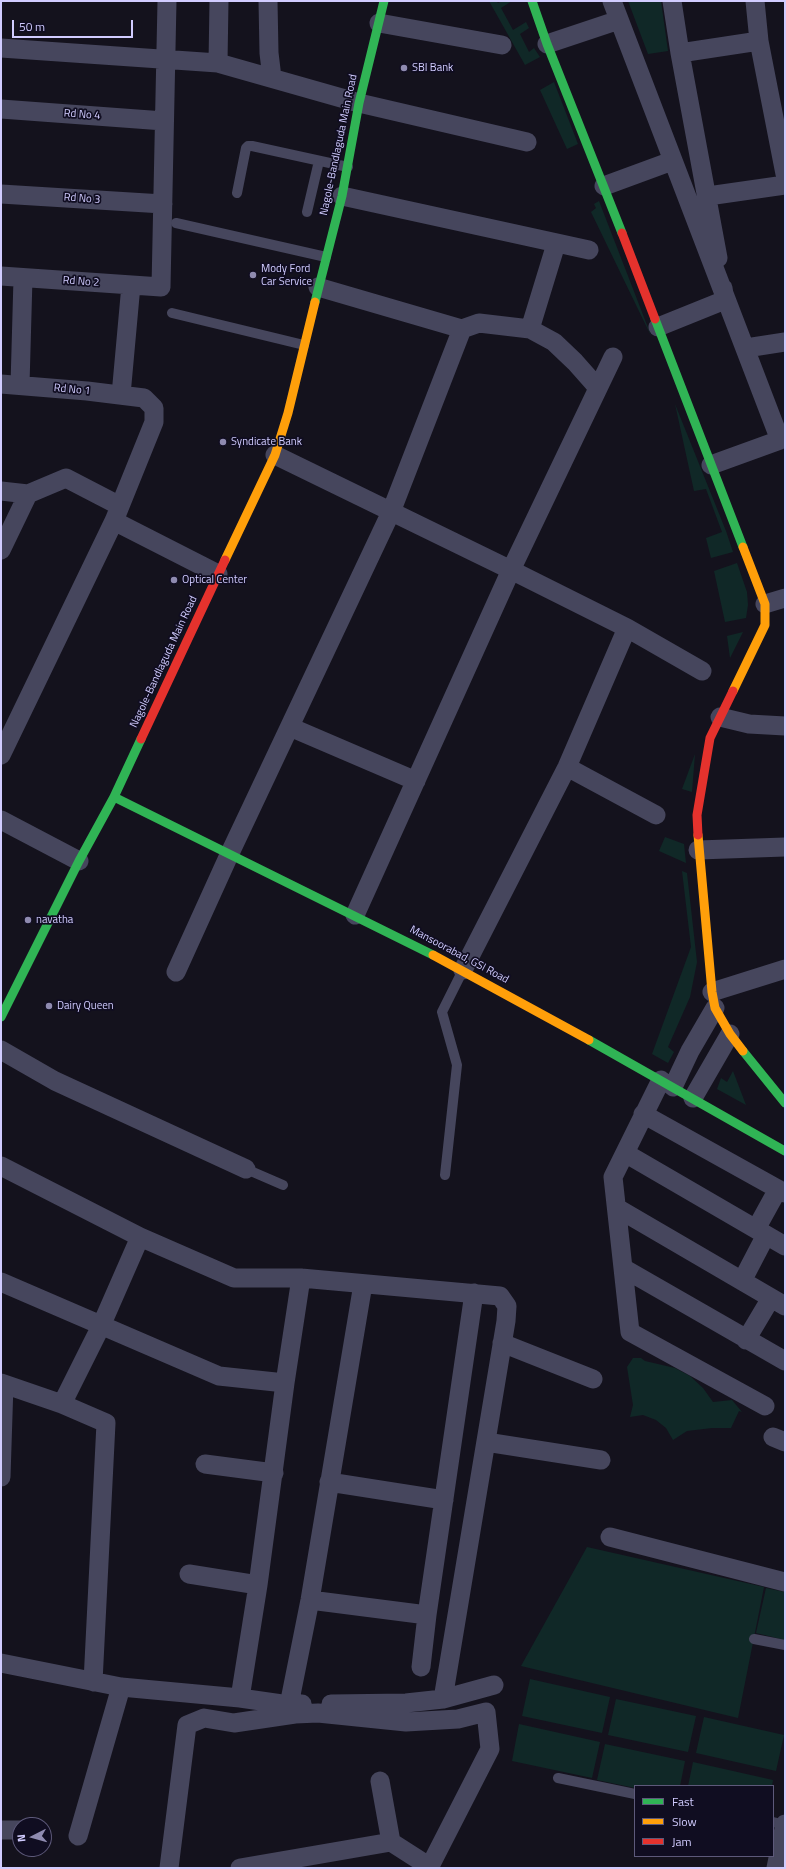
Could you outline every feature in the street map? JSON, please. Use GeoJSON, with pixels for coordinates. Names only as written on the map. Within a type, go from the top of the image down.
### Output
{"type":"FeatureCollection","features":[{"type":"Feature","properties":{"kind":"street"},"geometry":{"type":"LineString","coordinates":[[163,204],[167,1]]}},
{"type":"Feature","properties":{"kind":"street"},"geometry":{"type":"LineString","coordinates":[[218,63],[219,1]]}},
{"type":"Feature","properties":{"kind":"street"},"geometry":{"type":"LineString","coordinates":[[268,1],[269,53],[272,78]]}},
{"type":"Feature","properties":{"kind":"street","name":"Nagole-Bandlaguda Main Road"},"geometry":{"type":"LineString","coordinates":[[1,1017],[79,861],[114,797],[275,455],[288,413],[318,287],[342,196],[359,103],[384,1]]}},
{"type":"Feature","properties":{"kind":"street"},"geometry":{"type":"LineString","coordinates":[[532,1],[547,44],[604,186],[765,604],[765,625],[710,738],[697,815],[698,850],[713,1000],[730,1034],[785,1103]]}},
{"type":"Feature","properties":{"kind":"street"},"geometry":{"type":"LineString","coordinates":[[612,1],[672,161],[746,348],[782,446],[711,465]]}},
{"type":"Feature","properties":{"kind":"street"},"geometry":{"type":"LineString","coordinates":[[672,1],[680,53],[708,196],[726,300]]}},
{"type":"Feature","properties":{"kind":"street"},"geometry":{"type":"LineString","coordinates":[[755,1],[759,41],[785,174]]}},
{"type":"Feature","properties":{"kind":"street"},"geometry":{"type":"LineString","coordinates":[[547,44],[619,20]]}},
{"type":"Feature","properties":{"kind":"street"},"geometry":{"type":"LineString","coordinates":[[379,23],[502,45]]}},
{"type":"Feature","properties":{"kind":"street"},"geometry":{"type":"LineString","coordinates":[[680,53],[759,41]]}},
{"type":"Feature","properties":{"kind":"street"},"geometry":{"type":"LineString","coordinates":[[1,48],[218,63],[359,103],[527,142]]}},
{"type":"Feature","properties":{"kind":"street","name":"Rd No 4"},"geometry":{"type":"LineString","coordinates":[[1,109],[164,121]]}},
{"type":"Feature","properties":{"kind":"street"},"geometry":{"type":"LineString","coordinates":[[604,186],[672,161]]}},
{"type":"Feature","properties":{"kind":"street"},"geometry":{"type":"LineString","coordinates":[[708,196],[785,185]]}},
{"type":"Feature","properties":{"kind":"street","name":"Rd No 3"},"geometry":{"type":"LineString","coordinates":[[1,194],[163,204]]}},
{"type":"Feature","properties":{"kind":"street"},"geometry":{"type":"LineString","coordinates":[[342,196],[556,244],[590,250]]}},
{"type":"Feature","properties":{"kind":"street","name":"Rd No 2"},"geometry":{"type":"LineString","coordinates":[[1,276],[161,287],[163,204]]}},
{"type":"Feature","properties":{"kind":"street"},"geometry":{"type":"LineString","coordinates":[[530,329],[556,244]]}},
{"type":"Feature","properties":{"kind":"street"},"geometry":{"type":"LineString","coordinates":[[20,385],[23,278]]}},
{"type":"Feature","properties":{"kind":"street"},"geometry":{"type":"LineString","coordinates":[[121,395],[130,285]]}},
{"type":"Feature","properties":{"kind":"street"},"geometry":{"type":"LineString","coordinates":[[318,287],[462,330],[479,322],[530,329],[554,342],[575,362],[598,388]]}},
{"type":"Feature","properties":{"kind":"street"},"geometry":{"type":"LineString","coordinates":[[658,327],[726,300]]}},
{"type":"Feature","properties":{"kind":"street"},"geometry":{"type":"LineString","coordinates":[[176,972],[230,853],[392,512],[462,330]]}},
{"type":"Feature","properties":{"kind":"street"},"geometry":{"type":"LineString","coordinates":[[746,348],[785,342]]}},
{"type":"Feature","properties":{"kind":"street"},"geometry":{"type":"LineString","coordinates":[[356,915],[511,570],[612,357]]}},
{"type":"Feature","properties":{"kind":"street","name":"Rd No 1"},"geometry":{"type":"LineString","coordinates":[[1,384],[144,398],[154,408],[154,422],[117,513]]}},
{"type":"Feature","properties":{"kind":"street"},"geometry":{"type":"LineString","coordinates":[[275,455],[627,628],[702,671]]}},
{"type":"Feature","properties":{"kind":"street"},"geometry":{"type":"LineString","coordinates":[[1,491],[28,494],[66,478],[117,513],[218,574]]}},
{"type":"Feature","properties":{"kind":"street"},"geometry":{"type":"LineString","coordinates":[[1,550],[28,494]]}},
{"type":"Feature","properties":{"kind":"street"},"geometry":{"type":"LineString","coordinates":[[1,755],[117,513]]}},
{"type":"Feature","properties":{"kind":"street"},"geometry":{"type":"LineString","coordinates":[[765,604],[785,598]]}},
{"type":"Feature","properties":{"kind":"street"},"geometry":{"type":"LineString","coordinates":[[463,970],[567,767],[627,628]]}},
{"type":"Feature","properties":{"kind":"street"},"geometry":{"type":"LineString","coordinates":[[720,717],[748,724],[785,726]]}},
{"type":"Feature","properties":{"kind":"street"},"geometry":{"type":"LineString","coordinates":[[290,727],[416,781]]}},
{"type":"Feature","properties":{"kind":"street"},"geometry":{"type":"LineString","coordinates":[[567,767],[656,815]]}},
{"type":"Feature","properties":{"kind":"street","name":"Mansoorabad, GSI Road"},"geometry":{"type":"LineString","coordinates":[[114,797],[356,915],[463,970],[667,1083],[785,1151]]}},
{"type":"Feature","properties":{"kind":"street"},"geometry":{"type":"LineString","coordinates":[[1,820],[79,861]]}},
{"type":"Feature","properties":{"kind":"street"},"geometry":{"type":"LineString","coordinates":[[698,850],[785,847]]}},
{"type":"Feature","properties":{"kind":"street"},"geometry":{"type":"LineString","coordinates":[[765,1406],[630,1332],[617,1208],[612,1177],[643,1114],[690,1051],[713,1000],[785,969]]}},
{"type":"Feature","properties":{"kind":"street"},"geometry":{"type":"LineString","coordinates":[[693,1098],[730,1034]]}},
{"type":"Feature","properties":{"kind":"street"},"geometry":{"type":"LineString","coordinates":[[1,1050],[55,1081],[246,1169]]}},
{"type":"Feature","properties":{"kind":"street"},"geometry":{"type":"LineString","coordinates":[[643,1114],[782,1191],[761,1232],[742,1281]]}},
{"type":"Feature","properties":{"kind":"street"},"geometry":{"type":"LineString","coordinates":[[624,1153],[785,1246]]}},
{"type":"Feature","properties":{"kind":"street"},"geometry":{"type":"LineString","coordinates":[[1,1166],[140,1237],[234,1278],[301,1278],[500,1296],[507,1306],[502,1343],[443,1699]]}},
{"type":"Feature","properties":{"kind":"street"},"geometry":{"type":"LineString","coordinates":[[617,1208],[778,1302],[746,1340]]}},
{"type":"Feature","properties":{"kind":"street"},"geometry":{"type":"LineString","coordinates":[[62,1404],[101,1326],[140,1237]]}},
{"type":"Feature","properties":{"kind":"street"},"geometry":{"type":"LineString","coordinates":[[623,1268],[785,1362]]}},
{"type":"Feature","properties":{"kind":"street"},"geometry":{"type":"LineString","coordinates":[[240,1698],[258,1585],[301,1278]]}},
{"type":"Feature","properties":{"kind":"street"},"geometry":{"type":"LineString","coordinates":[[1,1282],[219,1376],[285,1384]]}},
{"type":"Feature","properties":{"kind":"street"},"geometry":{"type":"LineString","coordinates":[[289,1704],[310,1600],[363,1284]]}},
{"type":"Feature","properties":{"kind":"street"},"geometry":{"type":"LineString","coordinates":[[421,1667],[427,1615],[474,1293]]}},
{"type":"Feature","properties":{"kind":"street"},"geometry":{"type":"LineString","coordinates":[[502,1343],[593,1379]]}},
{"type":"Feature","properties":{"kind":"street"},"geometry":{"type":"LineString","coordinates":[[1,1477],[3,1384],[62,1404],[106,1423],[93,1682]]}},
{"type":"Feature","properties":{"kind":"street"},"geometry":{"type":"LineString","coordinates":[[486,1442],[601,1460]]}},
{"type":"Feature","properties":{"kind":"street"},"geometry":{"type":"LineString","coordinates":[[205,1464],[274,1473]]}},
{"type":"Feature","properties":{"kind":"street"},"geometry":{"type":"LineString","coordinates":[[329,1482],[444,1500]]}},
{"type":"Feature","properties":{"kind":"street"},"geometry":{"type":"LineString","coordinates":[[610,1537],[785,1582]]}},
{"type":"Feature","properties":{"kind":"street"},"geometry":{"type":"LineString","coordinates":[[189,1574],[258,1585]]}},
{"type":"Feature","properties":{"kind":"street"},"geometry":{"type":"LineString","coordinates":[[310,1600],[427,1615]]}},
{"type":"Feature","properties":{"kind":"street"},"geometry":{"type":"LineString","coordinates":[[1,1663],[121,1687],[289,1704],[406,1703],[443,1699],[494,1685]]}},
{"type":"Feature","properties":{"kind":"street"},"geometry":{"type":"LineString","coordinates":[[78,1836],[121,1687]]}},
{"type":"Feature","properties":{"kind":"street"},"geometry":{"type":"LineString","coordinates":[[169,1868],[187,1725],[204,1718],[234,1723],[295,1714],[318,1713],[406,1722],[458,1718],[486,1712],[490,1749],[430,1867],[391,1842],[240,1868]]}},
{"type":"Feature","properties":{"kind":"street"},"geometry":{"type":"LineString","coordinates":[[380,1781],[391,1842]]}},
{"type":"Feature","properties":{"kind":"street"},"geometry":{"type":"LineString","coordinates":[[776,1868],[785,1824]]}},
{"type":"Feature","properties":{"kind":"street"},"geometry":{"type":"LineString","coordinates":[[1,1830],[12,1830]]}},
{"type":"Feature","properties":{"kind":"lane"},"geometry":{"type":"LineString","coordinates":[[237,193],[246,148],[248,146],[348,167]]}},
{"type":"Feature","properties":{"kind":"lane"},"geometry":{"type":"LineString","coordinates":[[307,212],[319,161]]}},
{"type":"Feature","properties":{"kind":"lane"},"geometry":{"type":"LineString","coordinates":[[176,223],[326,258]]}},
{"type":"Feature","properties":{"kind":"lane"},"geometry":{"type":"LineString","coordinates":[[172,312],[304,345]]}},
{"type":"Feature","properties":{"kind":"lane"},"geometry":{"type":"LineString","coordinates":[[445,1175],[456,1065],[442,1012],[463,970]]}},
{"type":"Feature","properties":{"kind":"lane"},"geometry":{"type":"LineString","coordinates":[[246,1169],[283,1185]]}},
{"type":"Feature","properties":{"kind":"lane"},"geometry":{"type":"LineString","coordinates":[[754,1639],[785,1645]]}},
{"type":"Feature","properties":{"kind":"lane"},"geometry":{"type":"LineString","coordinates":[[558,1778],[634,1794]]}},
{"type":"Feature","properties":{"kind":"lane"},"geometry":{"type":"LineString","coordinates":[[774,1822],[785,1824]]}},
{"type":"Feature","properties":{"kind":"green space"},"geometry":{"type":"Polygon","coordinates":[[[489,1],[496,1],[498,3],[502,1],[512,1],[501,8],[513,30],[526,22],[529,28],[520,34],[529,52],[534,48],[540,57],[525,65],[489,1]]]}},
{"type":"Feature","properties":{"kind":"green space"},"geometry":{"type":"Polygon","coordinates":[[[628,1],[661,1],[668,51],[648,54],[628,1]]]}},
{"type":"Feature","properties":{"kind":"green space"},"geometry":{"type":"Polygon","coordinates":[[[554,82],[578,144],[567,149],[540,90],[554,82]]]}},
{"type":"Feature","properties":{"kind":"green space"},"geometry":{"type":"Polygon","coordinates":[[[599,201],[652,338],[591,212],[596,208],[594,204],[599,201]]]}},
{"type":"Feature","properties":{"kind":"green space"},"geometry":{"type":"Polygon","coordinates":[[[675,404],[733,552],[711,558],[706,538],[722,532],[706,489],[694,491],[675,404]]]}},
{"type":"Feature","properties":{"kind":"green space"},"geometry":{"type":"Polygon","coordinates":[[[737,563],[747,592],[748,605],[746,618],[725,622],[714,571],[737,563]]]}},
{"type":"Feature","properties":{"kind":"green space"},"geometry":{"type":"Polygon","coordinates":[[[743,632],[730,658],[727,636],[743,632]]]}},
{"type":"Feature","properties":{"kind":"green space"},"geometry":{"type":"Polygon","coordinates":[[[695,754],[692,792],[682,789],[695,754]]]}},
{"type":"Feature","properties":{"kind":"green space"},"geometry":{"type":"Polygon","coordinates":[[[665,837],[684,844],[686,863],[659,851],[665,837]]]}},
{"type":"Feature","properties":{"kind":"green space"},"geometry":{"type":"Polygon","coordinates":[[[682,871],[687,873],[697,962],[690,997],[668,1047],[674,1052],[668,1063],[652,1054],[691,947],[682,871]]]}},
{"type":"Feature","properties":{"kind":"green space"},"geometry":{"type":"Polygon","coordinates":[[[733,1071],[746,1105],[717,1089],[721,1078],[727,1082],[733,1071]]]}},
{"type":"Feature","properties":{"kind":"green space"},"geometry":{"type":"Polygon","coordinates":[[[633,1358],[641,1358],[645,1361],[675,1368],[690,1376],[703,1388],[713,1402],[732,1400],[742,1412],[739,1411],[731,1428],[712,1428],[687,1431],[673,1440],[666,1428],[656,1420],[643,1415],[630,1417],[633,1405],[627,1367],[633,1358]]]}},
{"type":"Feature","properties":{"kind":"green space"},"geometry":{"type":"Polygon","coordinates":[[[587,1547],[764,1587],[738,1718],[521,1666],[587,1547]]]}},
{"type":"Feature","properties":{"kind":"green space"},"geometry":{"type":"Polygon","coordinates":[[[766,1588],[785,1592],[785,1640],[756,1633],[766,1588]]]}},
{"type":"Feature","properties":{"kind":"green space"},"geometry":{"type":"Polygon","coordinates":[[[530,1679],[610,1697],[602,1733],[522,1716],[530,1679]]]}},
{"type":"Feature","properties":{"kind":"green space"},"geometry":{"type":"Polygon","coordinates":[[[616,1699],[696,1716],[688,1752],[608,1735],[616,1699]]]}},
{"type":"Feature","properties":{"kind":"green space"},"geometry":{"type":"Polygon","coordinates":[[[704,1717],[784,1735],[776,1771],[696,1753],[704,1717]]]}},
{"type":"Feature","properties":{"kind":"green space"},"geometry":{"type":"Polygon","coordinates":[[[519,1724],[600,1742],[592,1778],[512,1761],[519,1724]]]}},
{"type":"Feature","properties":{"kind":"green space"},"geometry":{"type":"Polygon","coordinates":[[[605,1744],[685,1761],[680,1785],[634,1785],[634,1788],[597,1780],[605,1744]]]}},
{"type":"Feature","properties":{"kind":"green space"},"geometry":{"type":"Polygon","coordinates":[[[693,1762],[773,1780],[772,1785],[688,1785],[693,1762]]]}},
{"type":"Feature","properties":{"kind":"traffic: fast"},"geometry":{"type":"LineString","coordinates":[[315,302],[342,196],[359,103],[384,1]]}},
{"type":"Feature","properties":{"kind":"traffic: fast"},"geometry":{"type":"LineString","coordinates":[[532,1],[547,44],[622,233]]}},
{"type":"Feature","properties":{"kind":"traffic: fast"},"geometry":{"type":"LineString","coordinates":[[655,319],[743,547]]}},
{"type":"Feature","properties":{"kind":"traffic: fast"},"geometry":{"type":"LineString","coordinates":[[1,1017],[79,861],[114,797],[141,739]]}},
{"type":"Feature","properties":{"kind":"traffic: fast"},"geometry":{"type":"LineString","coordinates":[[114,797],[433,955]]}},
{"type":"Feature","properties":{"kind":"traffic: fast"},"geometry":{"type":"LineString","coordinates":[[589,1040],[785,1151]]}},
{"type":"Feature","properties":{"kind":"traffic: fast"},"geometry":{"type":"LineString","coordinates":[[743,1051],[785,1103]]}},
{"type":"Feature","properties":{"kind":"traffic: slow"},"geometry":{"type":"LineString","coordinates":[[225,560],[275,455],[288,413],[315,302]]}},
{"type":"Feature","properties":{"kind":"traffic: slow"},"geometry":{"type":"LineString","coordinates":[[733,691],[765,625],[765,604],[743,547]]}},
{"type":"Feature","properties":{"kind":"traffic: slow"},"geometry":{"type":"LineString","coordinates":[[698,835],[712,992],[715,1008],[730,1034],[743,1051]]}},
{"type":"Feature","properties":{"kind":"traffic: slow"},"geometry":{"type":"LineString","coordinates":[[433,955],[589,1040]]}},
{"type":"Feature","properties":{"kind":"traffic: jam"},"geometry":{"type":"LineString","coordinates":[[622,233],[655,319]]}},
{"type":"Feature","properties":{"kind":"traffic: jam"},"geometry":{"type":"LineString","coordinates":[[141,739],[225,560]]}},
{"type":"Feature","properties":{"kind":"traffic: jam"},"geometry":{"type":"LineString","coordinates":[[698,835],[697,815],[710,738],[733,691]]}},
{"type":"Feature","properties":{"kind":"place","name":"SBI Bank"},"geometry":{"type":"Point","coordinates":[404,68]}},
{"type":"Feature","properties":{"kind":"place","name":"Mody Ford Car Service"},"geometry":{"type":"Point","coordinates":[253,275]}},
{"type":"Feature","properties":{"kind":"place","name":"Syndicate Bank"},"geometry":{"type":"Point","coordinates":[223,442]}},
{"type":"Feature","properties":{"kind":"place","name":"Optical Center"},"geometry":{"type":"Point","coordinates":[174,580]}},
{"type":"Feature","properties":{"kind":"place","name":"navatha"},"geometry":{"type":"Point","coordinates":[28,920]}},
{"type":"Feature","properties":{"kind":"place","name":"Dairy Queen"},"geometry":{"type":"Point","coordinates":[49,1006]}}]}
